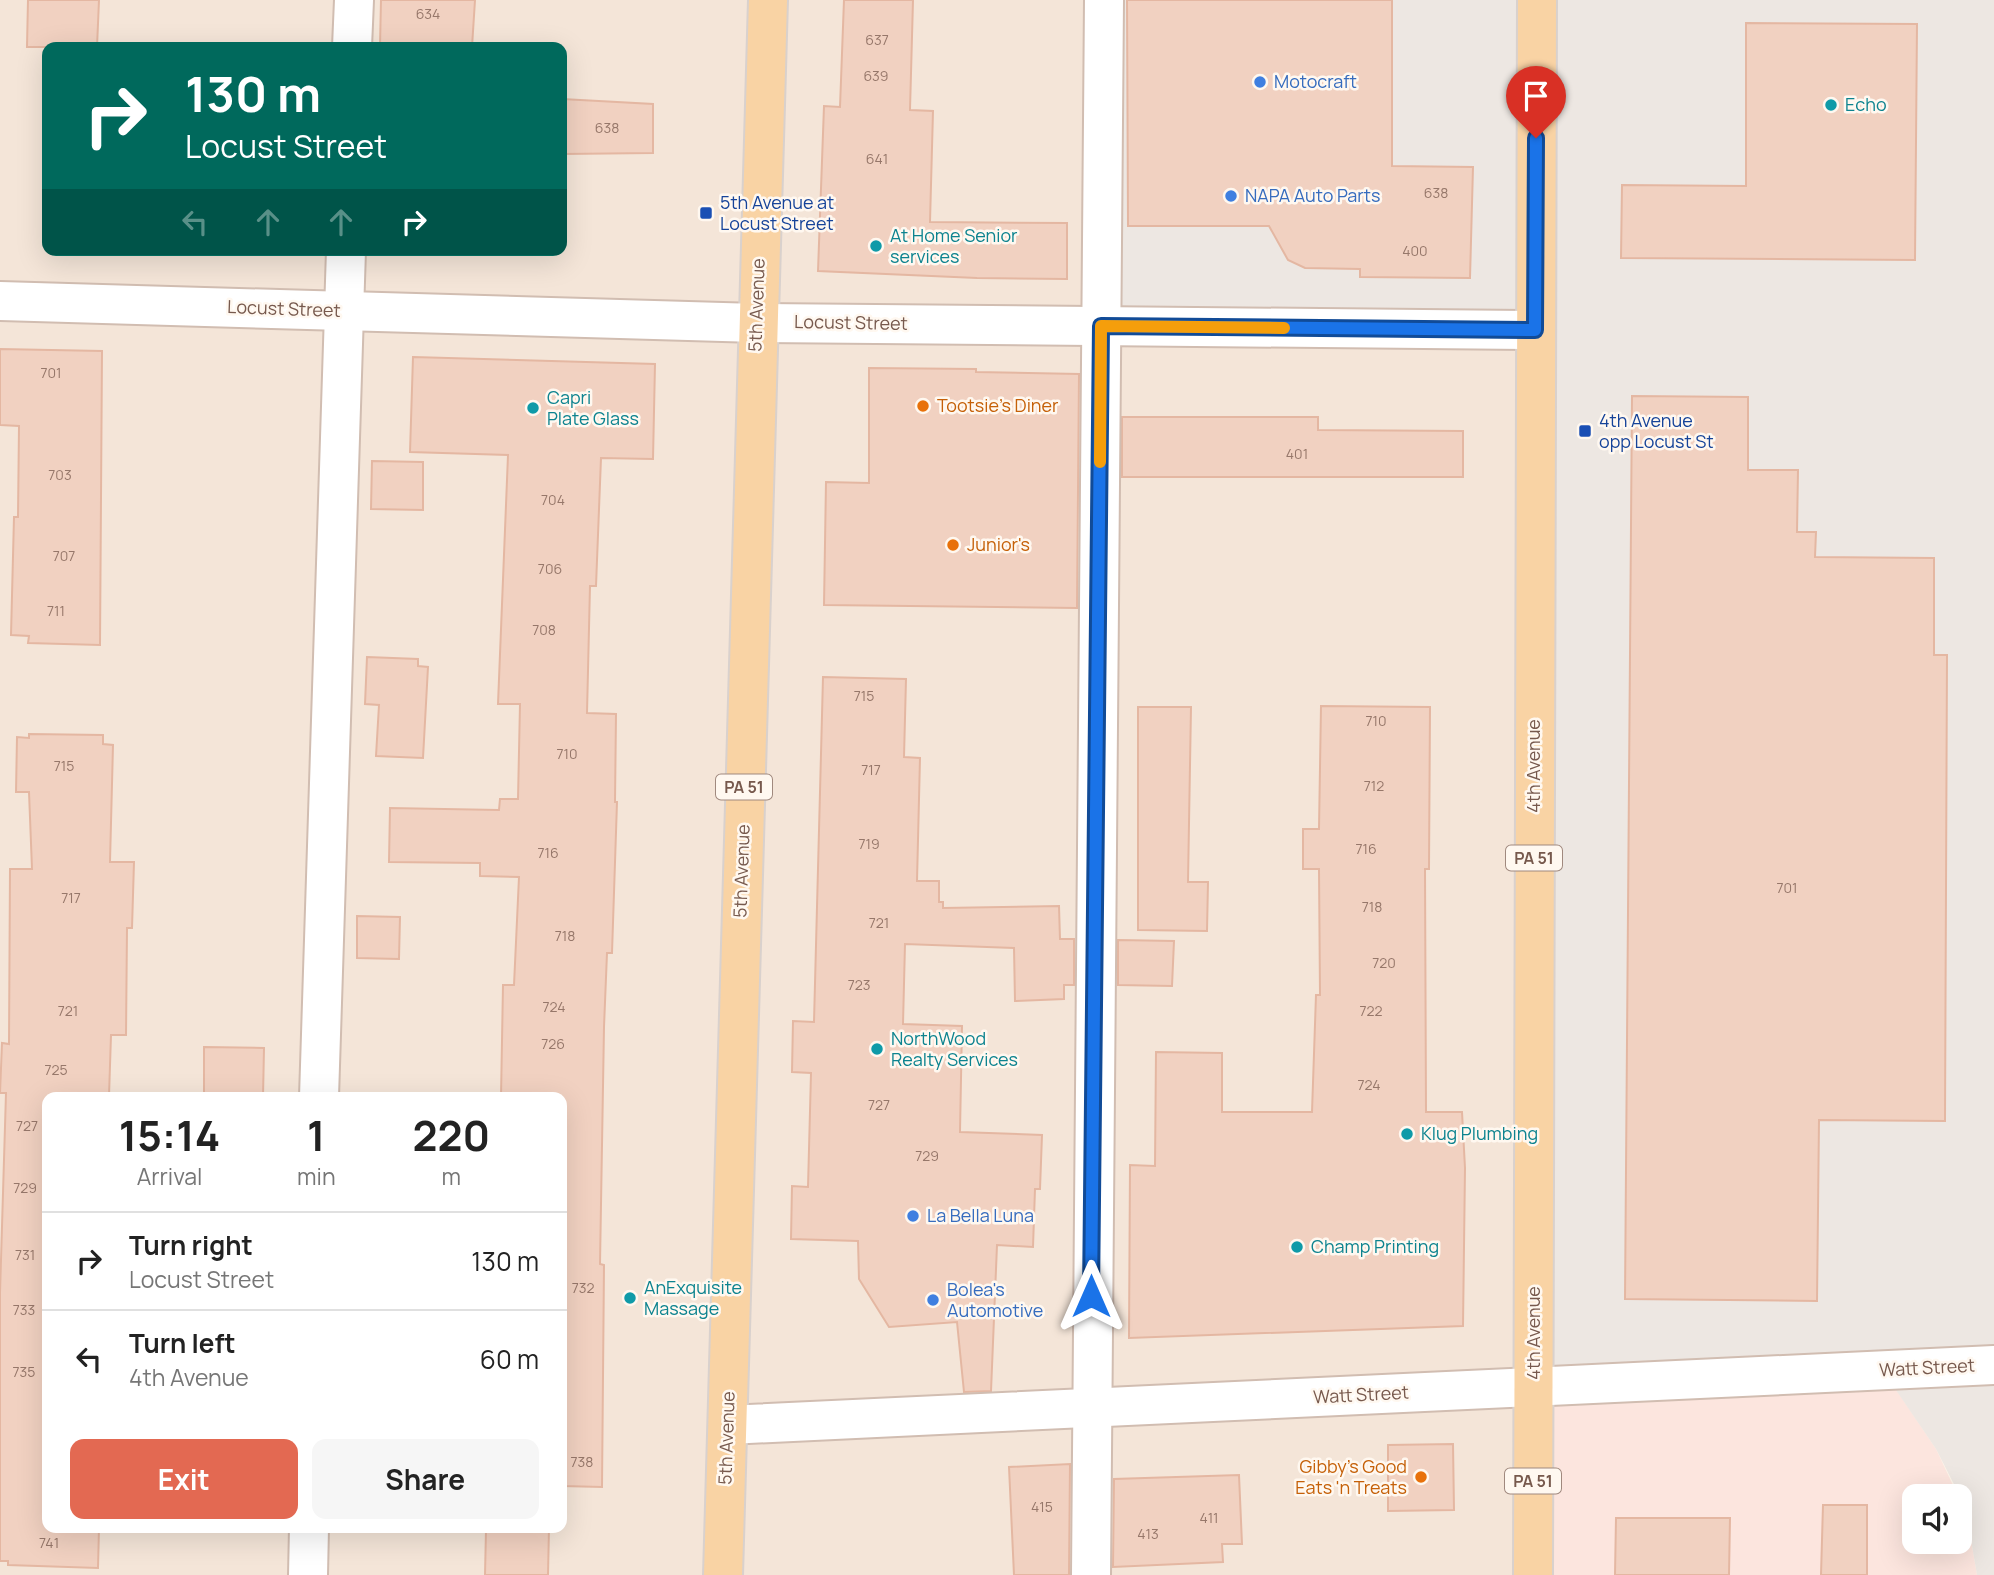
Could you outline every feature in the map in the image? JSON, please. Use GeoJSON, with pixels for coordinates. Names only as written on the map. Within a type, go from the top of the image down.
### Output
{"type":"FeatureCollection","features":[{"type":"Feature","properties":{"kind":"main road","name":"5th Avenue"},"geometry":{"type":"LineString","coordinates":[[723,1575],[768,0]]}},
{"type":"Feature","properties":{"kind":"main road","name":"4th Avenue"},"geometry":{"type":"LineString","coordinates":[[1533,1575],[1537,0]]}},
{"type":"Feature","properties":{"kind":"street"},"geometry":{"type":"LineString","coordinates":[[352,42],[354,0]]}},
{"type":"Feature","properties":{"kind":"street"},"geometry":{"type":"LineString","coordinates":[[1091,1575],[1090,1407],[1104,0]]}},
{"type":"Feature","properties":{"kind":"street"},"geometry":{"type":"LineString","coordinates":[[319,1092],[346,256]]}},
{"type":"Feature","properties":{"kind":"street","name":"Locust Street"},"geometry":{"type":"LineString","coordinates":[[0,301],[757,323],[1535,330]]}},
{"type":"Feature","properties":{"kind":"street","name":"Watt Street"},"geometry":{"type":"LineString","coordinates":[[728,1425],[1994,1365]]}},
{"type":"Feature","properties":{"kind":"street"},"geometry":{"type":"LineString","coordinates":[[308,1575],[309,1533]]}},
{"type":"Feature","properties":{"kind":"shaded area"},"geometry":{"type":"Polygon","coordinates":[[[0,0],[1104,0],[1535,330],[1533,1575],[0,1575],[0,0]]]}},
{"type":"Feature","properties":{"kind":"shaded area"},"geometry":{"type":"Polygon","coordinates":[[[1104,0],[1994,0],[1994,1575],[1977,1575],[1972,1546],[1972,1484],[1954,1484],[1936,1449],[1883,1371],[1534,1387],[1535,330],[1101,326],[1104,0]]]}},
{"type":"Feature","properties":{"kind":"shaded area"},"geometry":{"type":"Polygon","coordinates":[[[1883,1370],[1936,1449],[1952,1484],[1902,1484],[1902,1554],[1972,1554],[1972,1546],[1977,1575],[1533,1575],[1534,1387],[1883,1370]]]}},
{"type":"Feature","properties":{"kind":"building"},"geometry":{"type":"Polygon","coordinates":[[[28,0],[99,0],[97,42],[42,42],[42,47],[27,47],[28,0]]]}},
{"type":"Feature","properties":{"kind":"building"},"geometry":{"type":"Polygon","coordinates":[[[381,0],[475,0],[472,42],[380,42],[381,0]]]}},
{"type":"Feature","properties":{"kind":"building"},"geometry":{"type":"Polygon","coordinates":[[[844,0],[913,0],[910,110],[933,111],[930,222],[1067,223],[1067,279],[818,271],[824,106],[840,107],[844,0]]]}},
{"type":"Feature","properties":{"kind":"building"},"geometry":{"type":"Polygon","coordinates":[[[1127,0],[1392,0],[1392,166],[1473,167],[1470,278],[1360,277],[1360,269],[1305,268],[1288,260],[1269,226],[1128,226],[1127,0]]]}},
{"type":"Feature","properties":{"kind":"building","name":"Echo"},"geometry":{"type":"Polygon","coordinates":[[[1746,23],[1917,24],[1915,260],[1621,258],[1622,185],[1746,186],[1746,23]]]}},
{"type":"Feature","properties":{"kind":"building"},"geometry":{"type":"Polygon","coordinates":[[[567,99],[653,104],[653,153],[567,154],[567,99]]]}},
{"type":"Feature","properties":{"kind":"building"},"geometry":{"type":"Polygon","coordinates":[[[0,349],[102,351],[100,645],[28,643],[29,636],[11,635],[14,517],[18,517],[19,426],[0,425],[0,349]]]}},
{"type":"Feature","properties":{"kind":"building"},"geometry":{"type":"Polygon","coordinates":[[[413,357],[655,364],[653,459],[601,458],[596,586],[590,586],[587,713],[616,714],[617,802],[612,953],[607,953],[604,1027],[600,1264],[604,1265],[602,1487],[567,1486],[567,1092],[501,1092],[503,985],[514,985],[519,877],[480,876],[480,863],[389,862],[390,808],[499,810],[500,799],[518,799],[520,704],[498,704],[508,455],[410,452],[413,357]]]}},
{"type":"Feature","properties":{"kind":"building"},"geometry":{"type":"Polygon","coordinates":[[[869,368],[1079,374],[1077,608],[824,605],[826,482],[869,483],[869,368]]]}},
{"type":"Feature","properties":{"kind":"building"},"geometry":{"type":"Polygon","coordinates":[[[1632,396],[1748,397],[1748,470],[1798,470],[1797,532],[1816,532],[1815,557],[1934,558],[1934,655],[1947,655],[1945,1121],[1819,1120],[1817,1301],[1625,1299],[1632,396]]]}},
{"type":"Feature","properties":{"kind":"building"},"geometry":{"type":"Polygon","coordinates":[[[1122,417],[1318,417],[1318,430],[1463,431],[1463,477],[1122,477],[1122,417]]]}},
{"type":"Feature","properties":{"kind":"building"},"geometry":{"type":"Polygon","coordinates":[[[372,461],[423,462],[423,510],[371,509],[372,461]]]}},
{"type":"Feature","properties":{"kind":"building"},"geometry":{"type":"Polygon","coordinates":[[[367,657],[418,659],[418,666],[428,667],[423,758],[376,756],[379,705],[365,704],[367,657]]]}},
{"type":"Feature","properties":{"kind":"building"},"geometry":{"type":"Polygon","coordinates":[[[823,677],[906,679],[904,757],[920,758],[917,881],[939,881],[939,902],[943,902],[943,908],[1059,906],[1060,939],[1074,939],[1074,985],[1064,985],[1064,999],[1015,1001],[1014,948],[905,944],[903,1024],[962,1026],[960,1132],[1042,1135],[1040,1189],[1035,1189],[1033,1247],[997,1245],[991,1391],[964,1392],[957,1322],[889,1327],[859,1279],[858,1241],[791,1239],[792,1186],[808,1187],[811,1073],[792,1072],[793,1021],[814,1022],[823,677]]]}},
{"type":"Feature","properties":{"kind":"building"},"geometry":{"type":"Polygon","coordinates":[[[1321,706],[1430,707],[1429,869],[1425,869],[1426,1112],[1462,1112],[1465,1168],[1463,1326],[1129,1338],[1130,1165],[1155,1166],[1156,1052],[1222,1053],[1222,1112],[1312,1112],[1316,995],[1320,995],[1319,869],[1303,869],[1303,829],[1319,829],[1321,706]]]}},
{"type":"Feature","properties":{"kind":"building"},"geometry":{"type":"Polygon","coordinates":[[[1138,707],[1191,707],[1188,882],[1208,882],[1207,931],[1138,930],[1138,707]]]}},
{"type":"Feature","properties":{"kind":"building"},"geometry":{"type":"Polygon","coordinates":[[[29,734],[103,735],[103,744],[113,745],[110,862],[134,862],[132,928],[127,928],[126,1035],[111,1035],[109,1092],[42,1092],[42,1533],[99,1533],[98,1568],[8,1565],[8,1561],[0,1561],[0,1293],[6,1093],[0,1093],[2,1043],[9,1044],[10,869],[32,869],[29,792],[16,792],[17,737],[29,738],[29,734]]]}},
{"type":"Feature","properties":{"kind":"building"},"geometry":{"type":"Polygon","coordinates":[[[357,916],[400,917],[399,959],[357,958],[357,916]]]}},
{"type":"Feature","properties":{"kind":"building"},"geometry":{"type":"Polygon","coordinates":[[[1118,940],[1174,941],[1172,986],[1118,985],[1118,940]]]}},
{"type":"Feature","properties":{"kind":"building"},"geometry":{"type":"Polygon","coordinates":[[[204,1047],[264,1048],[263,1092],[204,1092],[204,1047]]]}},
{"type":"Feature","properties":{"kind":"building","name":"Gibby's Good Eats 'n Treats"},"geometry":{"type":"Polygon","coordinates":[[[1453,1444],[1454,1510],[1388,1511],[1388,1445],[1453,1444]]]}},
{"type":"Feature","properties":{"kind":"building"},"geometry":{"type":"Polygon","coordinates":[[[1070,1464],[1069,1575],[1014,1575],[1009,1467],[1070,1464]]]}},
{"type":"Feature","properties":{"kind":"building"},"geometry":{"type":"Polygon","coordinates":[[[1239,1475],[1242,1544],[1222,1544],[1223,1562],[1113,1567],[1114,1479],[1239,1475]]]}},
{"type":"Feature","properties":{"kind":"building"},"geometry":{"type":"Polygon","coordinates":[[[1823,1505],[1867,1505],[1867,1575],[1821,1575],[1823,1505]]]}},
{"type":"Feature","properties":{"kind":"building"},"geometry":{"type":"Polygon","coordinates":[[[1616,1518],[1730,1518],[1729,1575],[1615,1575],[1616,1518]]]}},
{"type":"Feature","properties":{"kind":"building"},"geometry":{"type":"Polygon","coordinates":[[[486,1533],[549,1533],[548,1575],[485,1575],[486,1533]]]}},
{"type":"Feature","properties":{"kind":"slow traffic"},"geometry":{"type":"LineString","coordinates":[[1100,462],[1101,326],[1284,328]]}},
{"type":"Feature","properties":{"kind":"place","name":"Motocraft"},"geometry":{"type":"Point","coordinates":[1260,82]}},
{"type":"Feature","properties":{"kind":"place","name":"Echo"},"geometry":{"type":"Point","coordinates":[1831,105]}},
{"type":"Feature","properties":{"kind":"place","name":"NAPA Auto Parts"},"geometry":{"type":"Point","coordinates":[1231,196]}},
{"type":"Feature","properties":{"kind":"place","name":"5th Avenue at Locust Street"},"geometry":{"type":"Point","coordinates":[706,213]}},
{"type":"Feature","properties":{"kind":"place","name":"At Home Senior services"},"geometry":{"type":"Point","coordinates":[876,246]}},
{"type":"Feature","properties":{"kind":"place","name":"Tootsie's Diner"},"geometry":{"type":"Point","coordinates":[923,406]}},
{"type":"Feature","properties":{"kind":"place","name":"Capri Plate Glass"},"geometry":{"type":"Point","coordinates":[533,408]}},
{"type":"Feature","properties":{"kind":"place","name":"4th Avenue opp Locust St"},"geometry":{"type":"Point","coordinates":[1585,431]}},
{"type":"Feature","properties":{"kind":"place","name":"Junior's"},"geometry":{"type":"Point","coordinates":[953,545]}},
{"type":"Feature","properties":{"kind":"place","name":"NorthWood Realty Services"},"geometry":{"type":"Point","coordinates":[877,1049]}},
{"type":"Feature","properties":{"kind":"place","name":"Klug Plumbing"},"geometry":{"type":"Point","coordinates":[1407,1134]}},
{"type":"Feature","properties":{"kind":"place","name":"La Bella Luna"},"geometry":{"type":"Point","coordinates":[913,1216]}},
{"type":"Feature","properties":{"kind":"place","name":"Champ Printing"},"geometry":{"type":"Point","coordinates":[1297,1247]}},
{"type":"Feature","properties":{"kind":"place","name":"AnExquisite Massage"},"geometry":{"type":"Point","coordinates":[630,1298]}},
{"type":"Feature","properties":{"kind":"place","name":"Bolea's Automotive"},"geometry":{"type":"Point","coordinates":[933,1300]}},
{"type":"Feature","properties":{"kind":"place","name":"Gibby's Good Eats 'n Treats"},"geometry":{"type":"Point","coordinates":[1421,1477]}},
{"type":"Feature","properties":{"kind":"route"},"geometry":{"type":"LineString","coordinates":[[1091,1296],[1101,326],[1535,330],[1536,138]]}}]}
